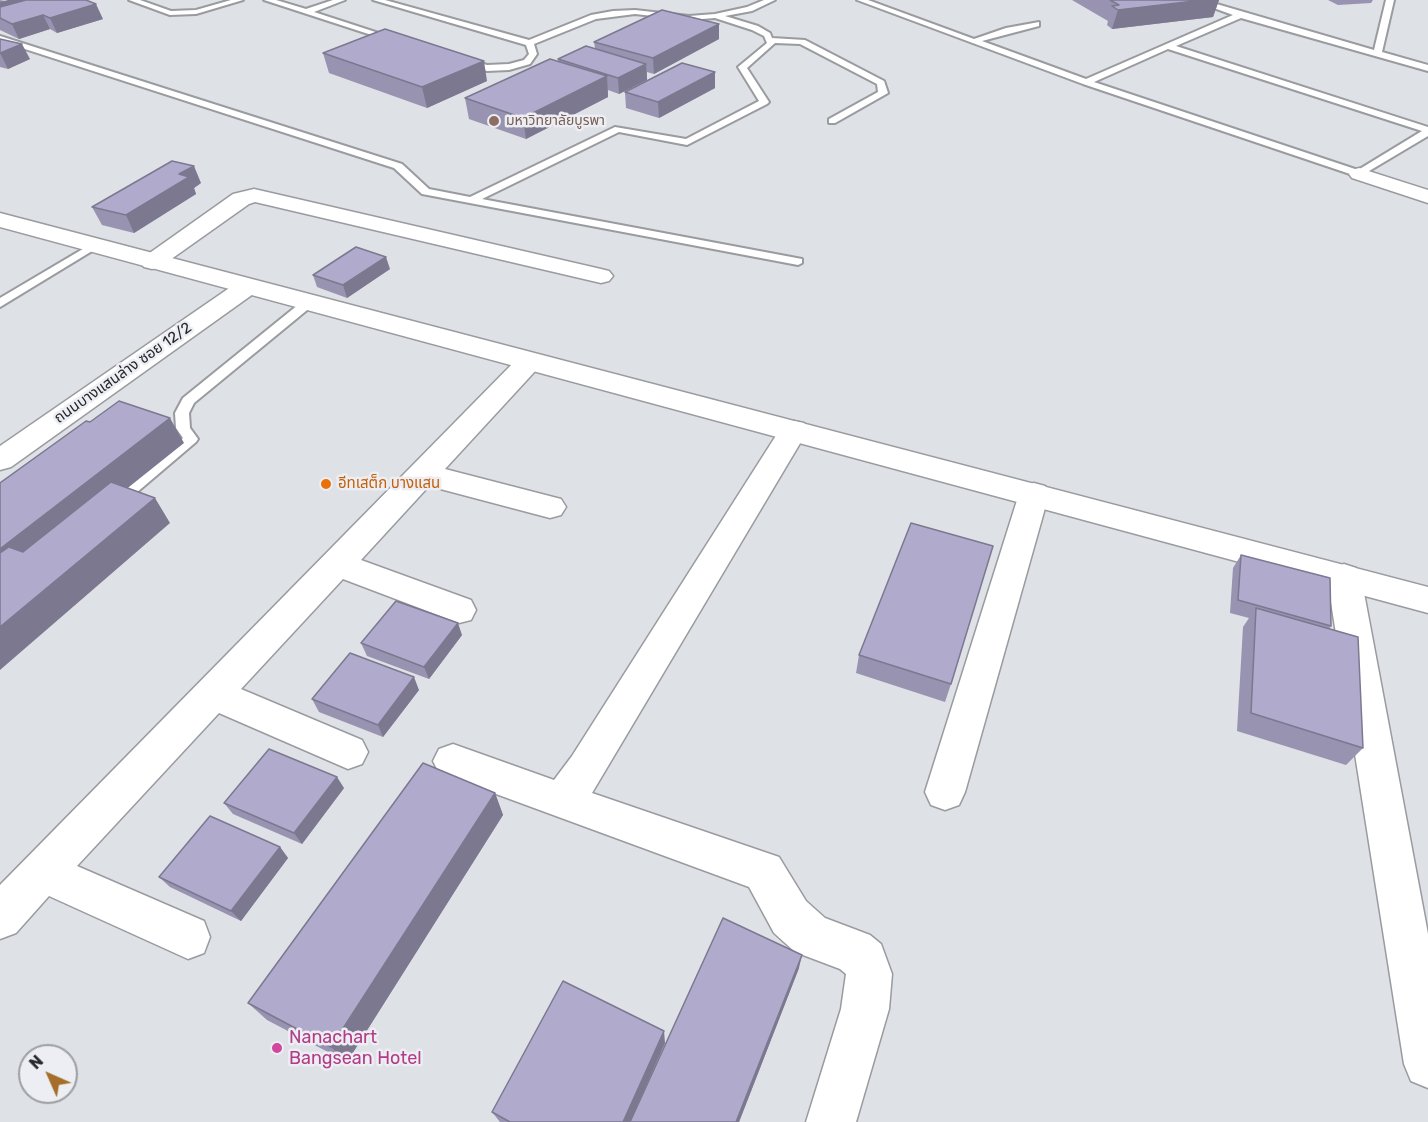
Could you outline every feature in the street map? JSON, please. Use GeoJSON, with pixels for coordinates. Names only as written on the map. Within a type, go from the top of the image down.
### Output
{"type":"FeatureCollection","features":[{"type":"Feature","properties":{"kind":"street"},"geometry":{"type":"LineString","coordinates":[[1359,174],[1428,197]]}},
{"type":"Feature","properties":{"kind":"street"},"geometry":{"type":"LineString","coordinates":[[152,262],[241,199],[254,195],[601,276]]}},
{"type":"Feature","properties":{"kind":"street"},"geometry":{"type":"LineString","coordinates":[[0,220],[1428,600]]}},
{"type":"Feature","properties":{"kind":"street","name":"ถนนบางแสนล่าง ซอย 12/2"},"geometry":{"type":"LineString","coordinates":[[0,459],[247,287]]}},
{"type":"Feature","properties":{"kind":"street"},"geometry":{"type":"LineString","coordinates":[[0,917],[529,362]]}},
{"type":"Feature","properties":{"kind":"street"},"geometry":{"type":"LineString","coordinates":[[562,801],[586,768],[794,430]]}},
{"type":"Feature","properties":{"kind":"street"},"geometry":{"type":"LineString","coordinates":[[423,474],[549,507]]}},
{"type":"Feature","properties":{"kind":"street"},"geometry":{"type":"LineString","coordinates":[[945,792],[1034,494]]}},
{"type":"Feature","properties":{"kind":"street"},"geometry":{"type":"LineString","coordinates":[[337,564],[459,610]]}},
{"type":"Feature","properties":{"kind":"street"},"geometry":{"type":"LineString","coordinates":[[1344,577],[1428,1064]]}},
{"type":"Feature","properties":{"kind":"street"},"geometry":{"type":"LineString","coordinates":[[213,694],[348,752]]}},
{"type":"Feature","properties":{"kind":"street"},"geometry":{"type":"LineString","coordinates":[[453,761],[764,872],[790,917],[811,936],[854,951],[865,960],[869,974],[865,1009],[831,1122]]}},
{"type":"Feature","properties":{"kind":"street"},"geometry":{"type":"LineString","coordinates":[[43,872],[188,938]]}},
{"type":"Feature","properties":{"kind":"lane"},"geometry":{"type":"LineString","coordinates":[[133,0],[170,13],[196,12],[239,0]]}},
{"type":"Feature","properties":{"kind":"lane"},"geometry":{"type":"LineString","coordinates":[[268,0],[407,43]]}},
{"type":"Feature","properties":{"kind":"lane"},"geometry":{"type":"LineString","coordinates":[[305,12],[341,0]]}},
{"type":"Feature","properties":{"kind":"lane"},"geometry":{"type":"LineString","coordinates":[[377,0],[530,43],[594,17],[613,13],[635,12],[689,18],[715,16],[749,9],[771,0]]}},
{"type":"Feature","properties":{"kind":"lane"},"geometry":{"type":"LineString","coordinates":[[861,0],[1086,81],[1359,174],[1428,131]]}},
{"type":"Feature","properties":{"kind":"lane"},"geometry":{"type":"LineString","coordinates":[[1196,0],[1240,15],[1428,68]]}},
{"type":"Feature","properties":{"kind":"lane"},"geometry":{"type":"LineString","coordinates":[[1377,54],[1390,0]]}},
{"type":"Feature","properties":{"kind":"lane"},"geometry":{"type":"LineString","coordinates":[[1086,81],[1240,15]]}},
{"type":"Feature","properties":{"kind":"lane"},"geometry":{"type":"LineString","coordinates":[[472,200],[618,129],[687,142],[764,102],[742,67],[771,44],[770,40],[767,35],[755,28],[715,16]]}},
{"type":"Feature","properties":{"kind":"lane"},"geometry":{"type":"LineString","coordinates":[[975,41],[1036,24]]}},
{"type":"Feature","properties":{"kind":"lane"},"geometry":{"type":"LineString","coordinates":[[0,38],[399,166],[426,192],[798,261]]}},
{"type":"Feature","properties":{"kind":"lane"},"geometry":{"type":"LineString","coordinates":[[770,40],[802,42],[881,83],[883,93],[832,121]]}},
{"type":"Feature","properties":{"kind":"lane"},"geometry":{"type":"LineString","coordinates":[[453,57],[487,68],[509,67],[527,62],[533,54],[530,43]]}},
{"type":"Feature","properties":{"kind":"lane"},"geometry":{"type":"LineString","coordinates":[[1167,46],[1428,131]]}},
{"type":"Feature","properties":{"kind":"lane"},"geometry":{"type":"LineString","coordinates":[[0,303],[93,246]]}},
{"type":"Feature","properties":{"kind":"lane"},"geometry":{"type":"LineString","coordinates":[[124,495],[191,439],[183,428],[182,413],[188,401],[308,303]]}},
{"type":"Feature","properties":{"kind":"building"},"geometry":{"type":"Polygon","coordinates":[[[26,0],[86,0],[96,4],[50,18],[43,15],[12,24],[0,18],[0,7],[26,0]]]}},
{"type":"Feature","properties":{"kind":"building"},"geometry":{"type":"Polygon","coordinates":[[[1110,0],[1203,0],[1118,10],[1112,6],[1119,5],[1110,0]]]}},
{"type":"Feature","properties":{"kind":"building"},"geometry":{"type":"Polygon","coordinates":[[[662,10],[719,24],[653,58],[594,42],[662,10]]]}},
{"type":"Feature","properties":{"kind":"building"},"geometry":{"type":"Polygon","coordinates":[[[385,29],[484,61],[422,87],[323,53],[385,29]]]}},
{"type":"Feature","properties":{"kind":"building"},"geometry":{"type":"Polygon","coordinates":[[[0,39],[22,44],[0,53],[0,39]]]}},
{"type":"Feature","properties":{"kind":"building"},"geometry":{"type":"Polygon","coordinates":[[[586,46],[646,64],[618,78],[558,59],[586,46]]]}},
{"type":"Feature","properties":{"kind":"building"},"geometry":{"type":"Polygon","coordinates":[[[550,59],[607,76],[523,118],[465,98],[550,59]]]}},
{"type":"Feature","properties":{"kind":"building"},"geometry":{"type":"Polygon","coordinates":[[[682,63],[715,72],[658,102],[625,92],[682,63]]]}},
{"type":"Feature","properties":{"kind":"building"},"geometry":{"type":"Polygon","coordinates":[[[172,161],[194,166],[179,174],[189,177],[126,215],[92,207],[172,161]]]}},
{"type":"Feature","properties":{"kind":"building"},"geometry":{"type":"Polygon","coordinates":[[[356,247],[386,257],[343,285],[313,275],[356,247]]]}},
{"type":"Feature","properties":{"kind":"building"},"geometry":{"type":"Polygon","coordinates":[[[119,401],[170,418],[0,549],[0,483],[86,421],[90,422],[119,401]]]}},
{"type":"Feature","properties":{"kind":"building"},"geometry":{"type":"Polygon","coordinates":[[[111,482],[155,498],[0,627],[0,553],[9,547],[23,552],[111,482]]]}},
{"type":"Feature","properties":{"kind":"building"},"geometry":{"type":"Polygon","coordinates":[[[911,523],[993,546],[951,684],[859,655],[911,523]]]}},
{"type":"Feature","properties":{"kind":"building"},"geometry":{"type":"Polygon","coordinates":[[[1241,555],[1330,578],[1331,626],[1238,600],[1241,555]]]}},
{"type":"Feature","properties":{"kind":"building"},"geometry":{"type":"Polygon","coordinates":[[[396,601],[458,623],[424,667],[361,643],[396,601]]]}},
{"type":"Feature","properties":{"kind":"building"},"geometry":{"type":"Polygon","coordinates":[[[1256,608],[1358,637],[1363,748],[1251,713],[1256,608]]]}},
{"type":"Feature","properties":{"kind":"building"},"geometry":{"type":"Polygon","coordinates":[[[350,653],[414,677],[378,725],[312,699],[350,653]]]}},
{"type":"Feature","properties":{"kind":"building"},"geometry":{"type":"Polygon","coordinates":[[[269,749],[337,777],[294,833],[224,803],[269,749]]]}},
{"type":"Feature","properties":{"kind":"building"},"geometry":{"type":"Polygon","coordinates":[[[423,763],[495,793],[331,1047],[248,1003],[423,763]]]}},
{"type":"Feature","properties":{"kind":"building"},"geometry":{"type":"Polygon","coordinates":[[[210,816],[280,847],[231,911],[159,877],[210,816]]]}},
{"type":"Feature","properties":{"kind":"building"},"geometry":{"type":"Polygon","coordinates":[[[723,918],[802,955],[736,1122],[630,1122],[723,918]]]}},
{"type":"Feature","properties":{"kind":"building"},"geometry":{"type":"Polygon","coordinates":[[[563,981],[664,1031],[623,1122],[510,1122],[492,1112],[563,981]]]}},
{"type":"Feature","properties":{"kind":"place","name":"มหาวิทยาลัยบูรพา"},"geometry":{"type":"Point","coordinates":[494,121]}},
{"type":"Feature","properties":{"kind":"place","name":"อีทเสต็ก บางแสน"},"geometry":{"type":"Point","coordinates":[326,484]}},
{"type":"Feature","properties":{"kind":"place","name":"Nanachart Bangsean Hotel"},"geometry":{"type":"Point","coordinates":[277,1048]}}]}
